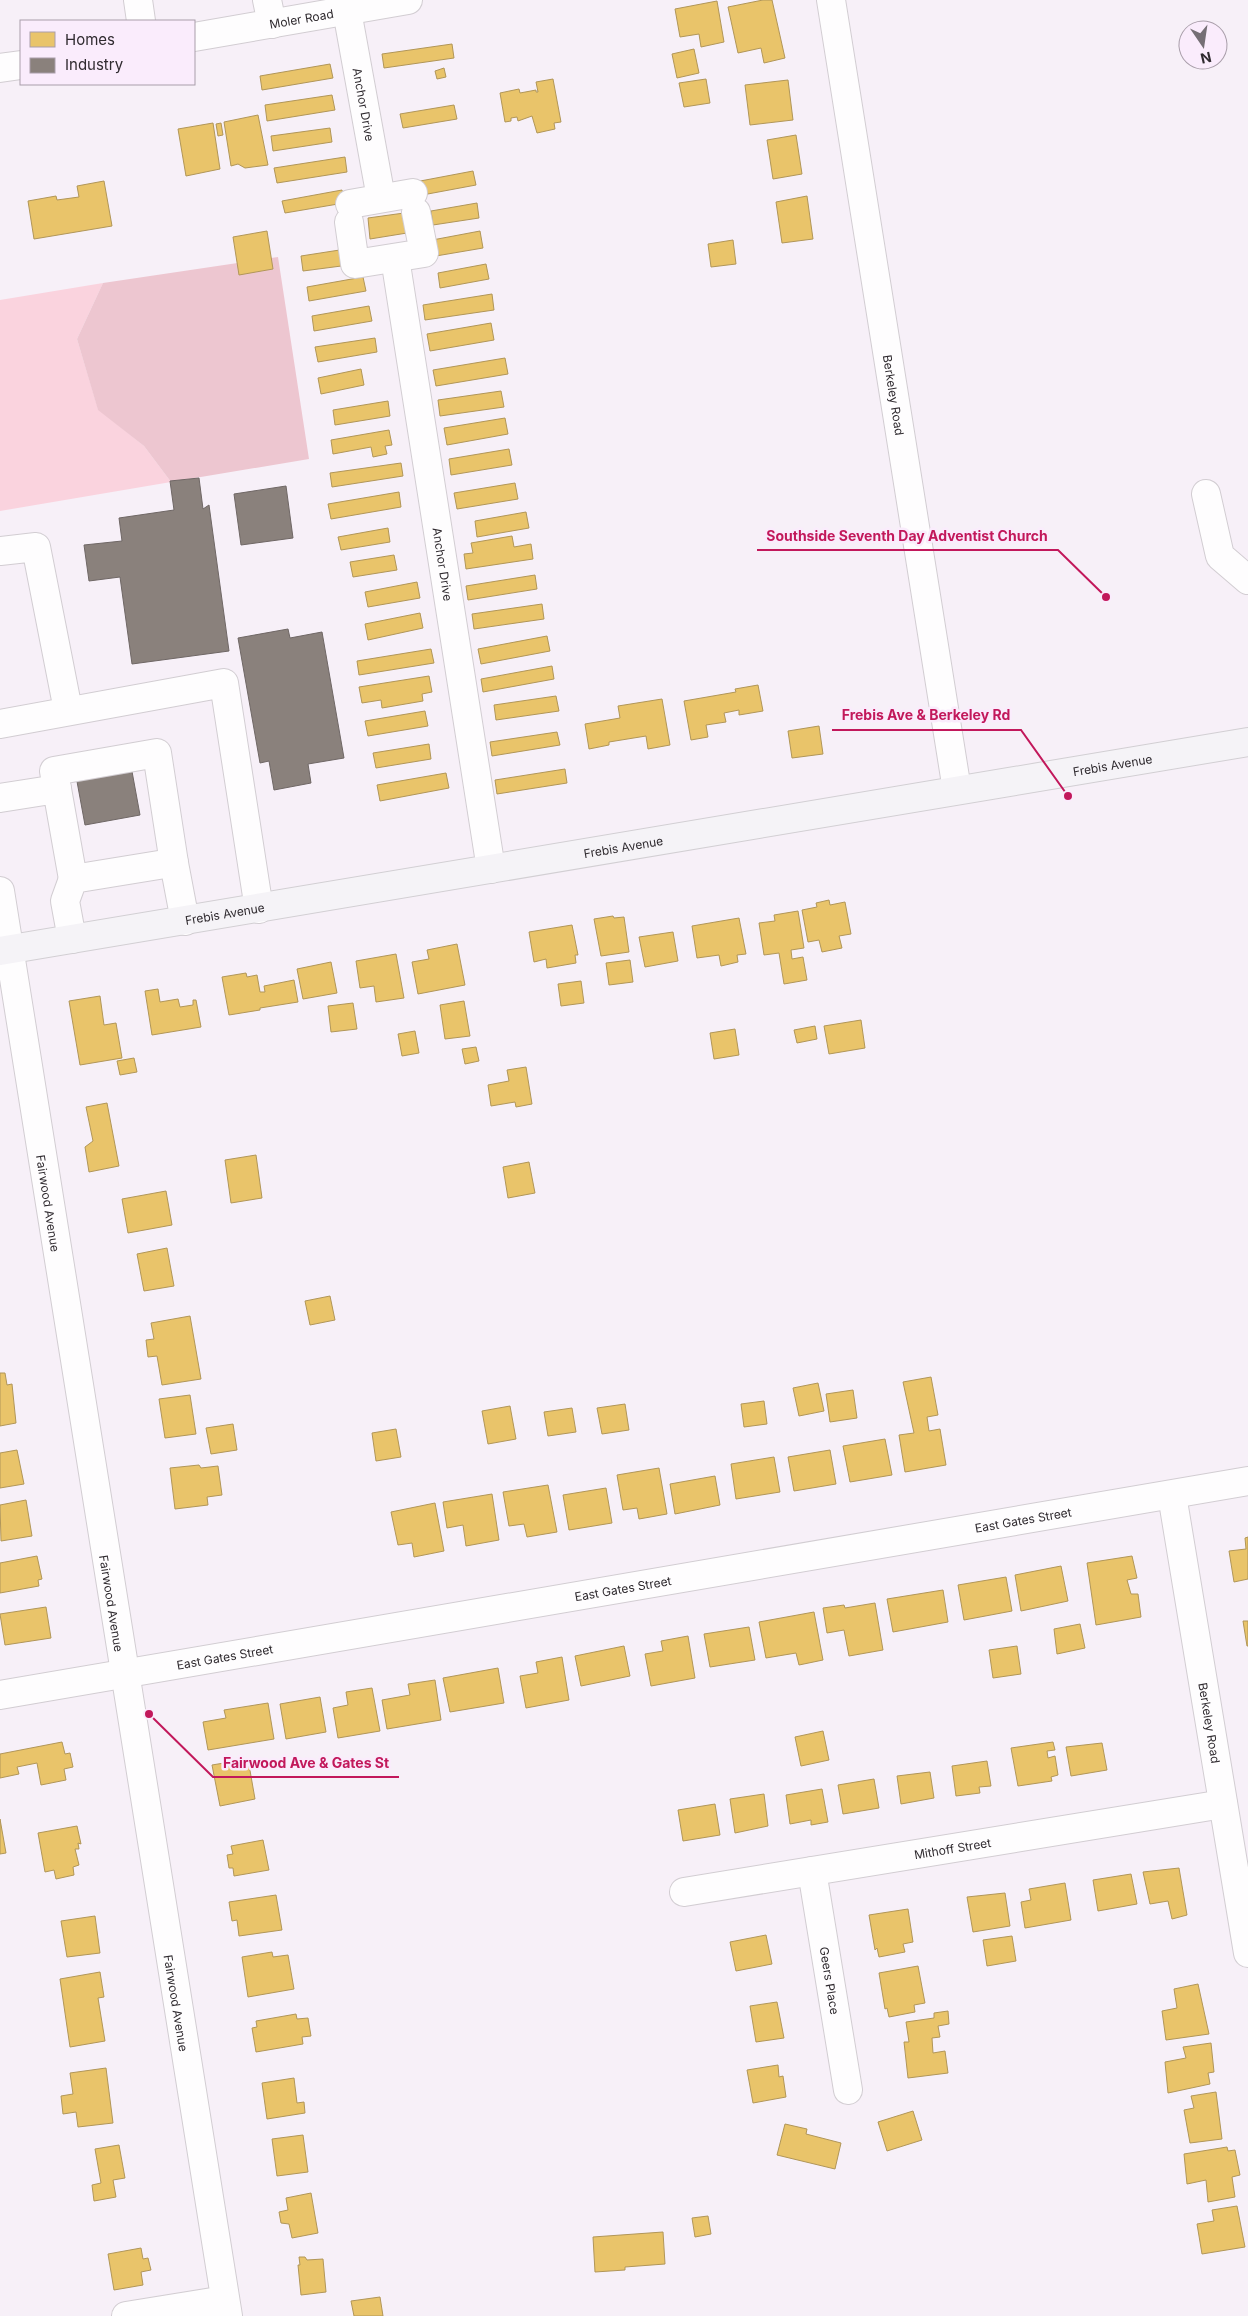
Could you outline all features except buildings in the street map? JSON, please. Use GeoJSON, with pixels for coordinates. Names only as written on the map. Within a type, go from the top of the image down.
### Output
{"type":"FeatureCollection","features":[{"type":"Feature","properties":{"kind":"main road","name":"Frebis Avenue"},"geometry":{"type":"LineString","coordinates":[[5,950],[1248,742]]}},
{"type":"Feature","properties":{"kind":"street"},"geometry":{"type":"LineString","coordinates":[[138,0],[141,20]]}},
{"type":"Feature","properties":{"kind":"street","name":"Moler Road"},"geometry":{"type":"LineString","coordinates":[[195,37],[270,12],[347,11],[408,0]]}},
{"type":"Feature","properties":{"kind":"street","name":"Berkeley Road"},"geometry":{"type":"LineString","coordinates":[[831,0],[957,790]]}},
{"type":"Feature","properties":{"kind":"street","name":"Anchor Drive"},"geometry":{"type":"LineString","coordinates":[[347,11],[381,198]]}},
{"type":"Feature","properties":{"kind":"street"},"geometry":{"type":"LineString","coordinates":[[0,68],[20,64]]}},
{"type":"Feature","properties":{"kind":"street"},"geometry":{"type":"LineString","coordinates":[[381,198],[415,202],[424,253],[355,264],[350,213],[381,198]]}},
{"type":"Feature","properties":{"kind":"street","name":"Anchor Drive"},"geometry":{"type":"LineString","coordinates":[[394,258],[491,869]]}},
{"type":"Feature","properties":{"kind":"street"},"geometry":{"type":"LineString","coordinates":[[1206,494],[1220,556],[1248,580]]}},
{"type":"Feature","properties":{"kind":"street"},"geometry":{"type":"LineString","coordinates":[[0,551],[36,547],[68,710]]}},
{"type":"Feature","properties":{"kind":"street"},"geometry":{"type":"LineString","coordinates":[[0,724],[68,710],[224,683],[258,909]]}},
{"type":"Feature","properties":{"kind":"street"},"geometry":{"type":"LineString","coordinates":[[72,939],[65,901],[72,879],[54,771],[157,753],[185,921]]}},
{"type":"Feature","properties":{"kind":"street"},"geometry":{"type":"LineString","coordinates":[[0,798],[57,788]]}},
{"type":"Feature","properties":{"kind":"street"},"geometry":{"type":"LineString","coordinates":[[72,879],[174,863]]}},
{"type":"Feature","properties":{"kind":"street","name":"Fairwood Avenue"},"geometry":{"type":"LineString","coordinates":[[0,891],[5,950],[226,2308]]}},
{"type":"Feature","properties":{"kind":"street","name":"East Gates Street"},"geometry":{"type":"LineString","coordinates":[[0,1695],[1248,1481]]}},
{"type":"Feature","properties":{"kind":"street","name":"Berkeley Road"},"geometry":{"type":"LineString","coordinates":[[1172,1494],[1248,1953]]}},
{"type":"Feature","properties":{"kind":"street","name":"Mithoff Street"},"geometry":{"type":"LineString","coordinates":[[684,1892],[1223,1804]]}},
{"type":"Feature","properties":{"kind":"street","name":"Geers Place"},"geometry":{"type":"LineString","coordinates":[[812,1871],[848,2090]]}},
{"type":"Feature","properties":{"kind":"street"},"geometry":{"type":"LineString","coordinates":[[126,2316],[226,2308]]}},
{"type":"Feature","properties":{"kind":"shaded area"},"geometry":{"type":"Polygon","coordinates":[[[278,257],[309,459],[171,482],[144,446],[98,410],[77,339],[103,283],[278,257]]]}},
{"type":"Feature","properties":{"kind":"shaded area"},"geometry":{"type":"Polygon","coordinates":[[[103,283],[77,339],[98,409],[144,446],[171,482],[0,511],[0,300],[103,283]]]}},
{"type":"Feature","properties":{"kind":"place","name":"Southside Seventh Day Adventist Church"},"geometry":{"type":"Point","coordinates":[1106,597]}},
{"type":"Feature","properties":{"kind":"place","name":"Frebis Ave & Berkeley Rd"},"geometry":{"type":"Point","coordinates":[1068,796]}},
{"type":"Feature","properties":{"kind":"place","name":"Fairwood Ave & Gates St"},"geometry":{"type":"Point","coordinates":[149,1714]}}]}
